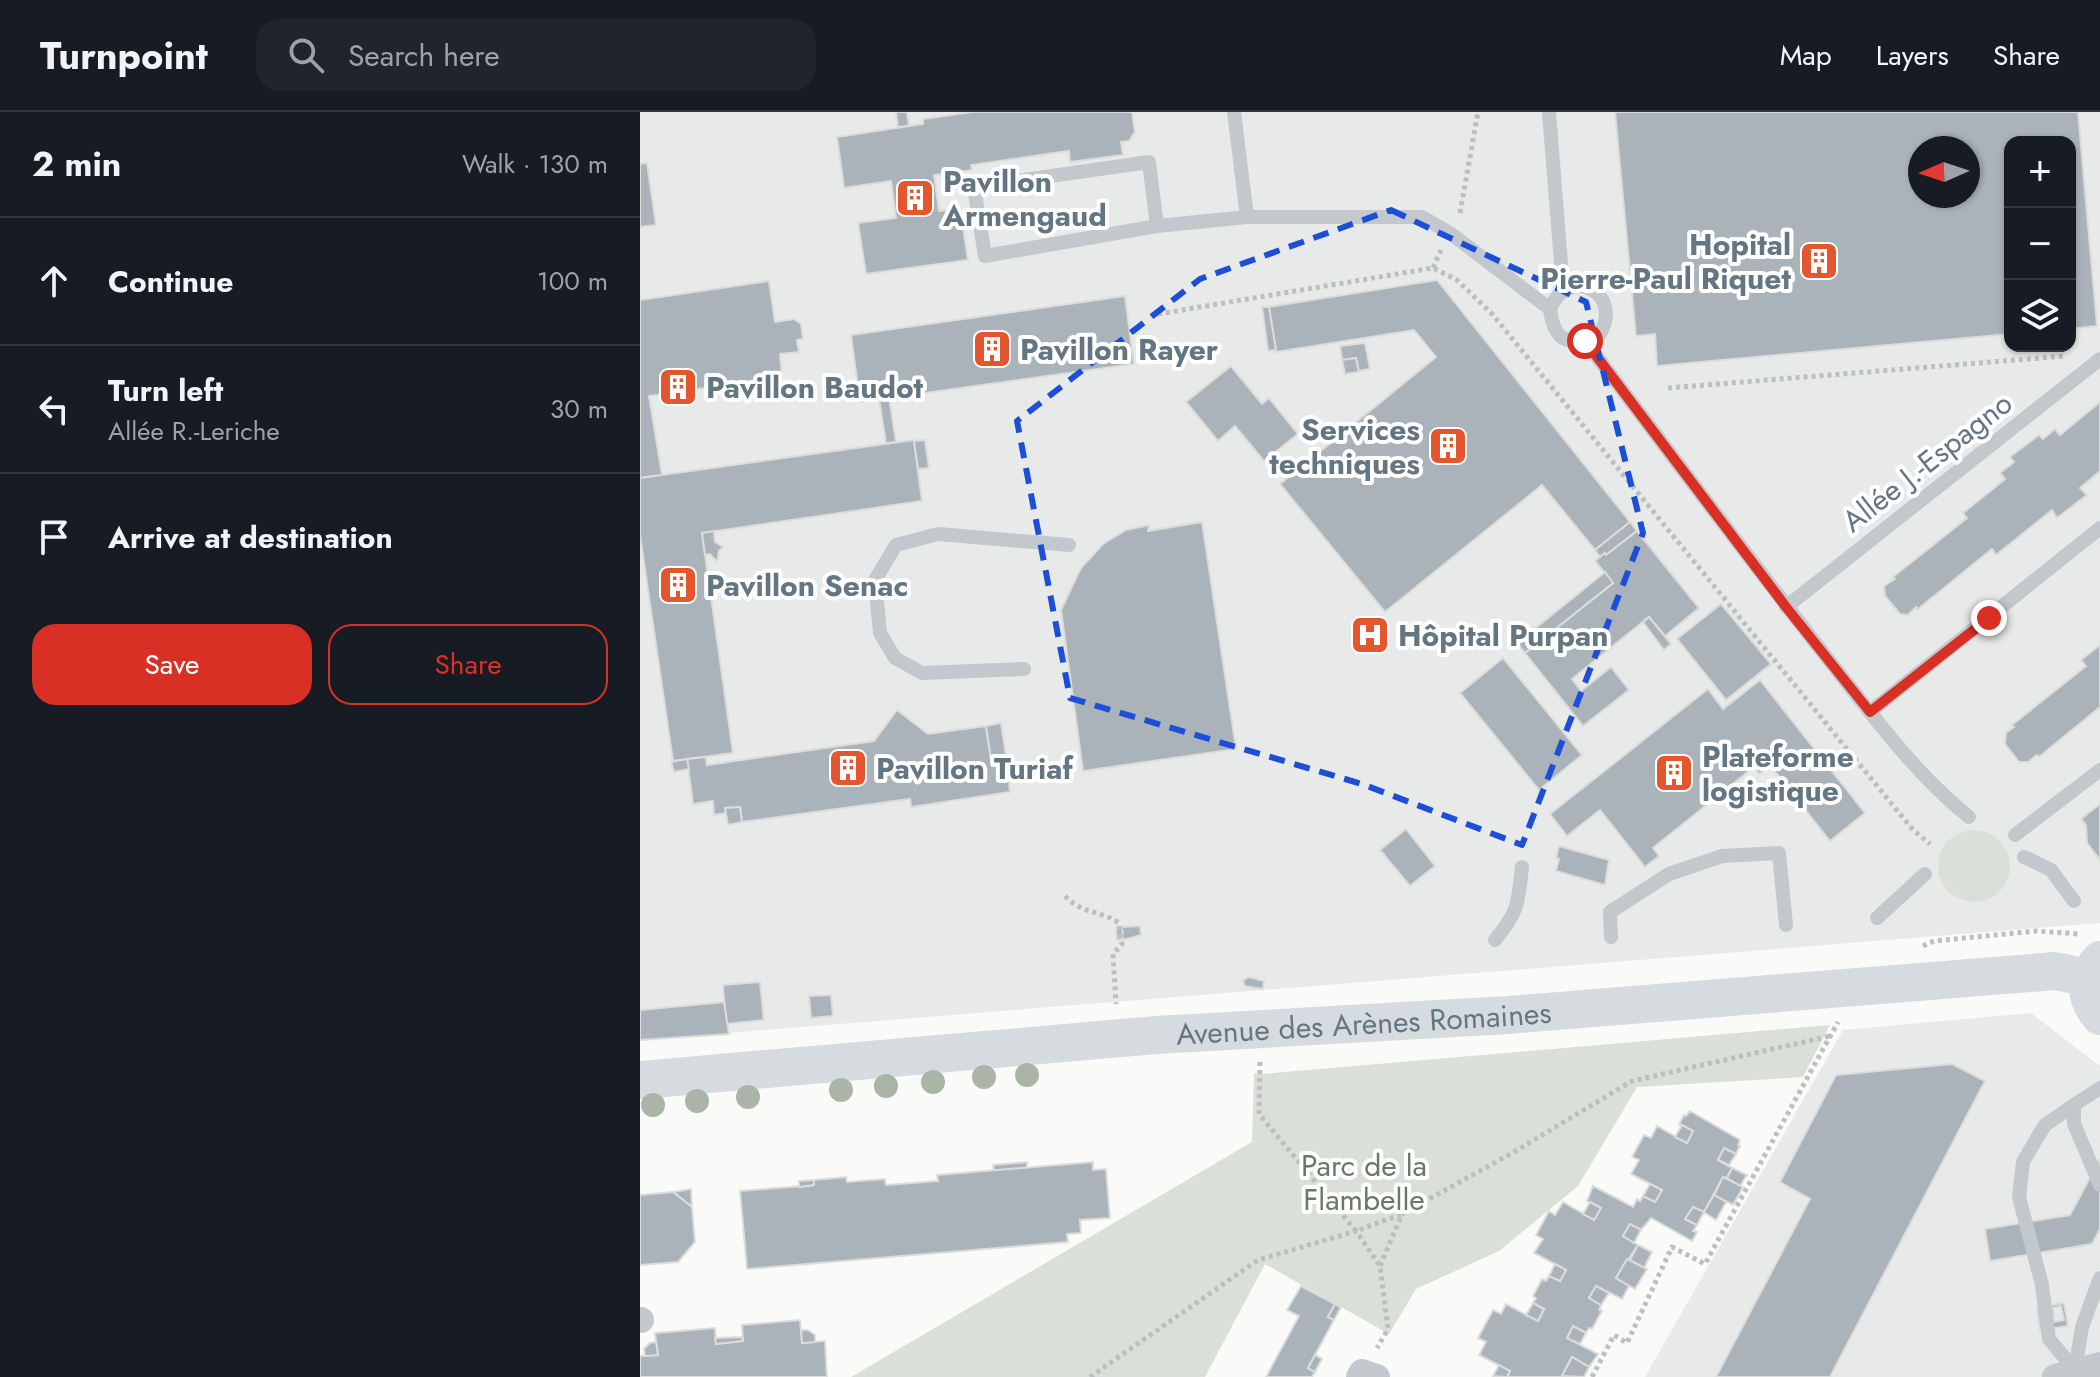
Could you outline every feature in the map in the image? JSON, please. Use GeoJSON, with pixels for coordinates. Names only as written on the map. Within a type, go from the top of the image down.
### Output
{"type":"FeatureCollection","features":[{"type":"Feature","properties":{"kind":"main road"},"geometry":{"type":"LineString","coordinates":[[2094,969],[2087,992],[2100,1016]]}},
{"type":"Feature","properties":{"kind":"main road","name":"Avenue des Arènes Romaines"},"geometry":{"type":"LineString","coordinates":[[640,1080],[1156,1035],[1508,1015],[2094,969]]}},
{"type":"Feature","properties":{"kind":"lane"},"geometry":{"type":"LineString","coordinates":[[1234,112],[1247,217]]}},
{"type":"Feature","properties":{"kind":"lane"},"geometry":{"type":"LineString","coordinates":[[1549,112],[1563,289]]}},
{"type":"Feature","properties":{"kind":"lane"},"geometry":{"type":"LineString","coordinates":[[1157,226],[1149,162],[974,187],[985,256],[1157,226],[1247,217],[1422,217],[1450,233],[1550,309]]}},
{"type":"Feature","properties":{"kind":"lane"},"geometry":{"type":"LineString","coordinates":[[1585,287],[1597,292],[1604,302],[1607,316],[1605,327],[1598,337],[1570,341],[1558,336],[1551,324],[1550,309],[1555,294],[1563,289],[1585,287]]}},
{"type":"Feature","properties":{"kind":"lane"},"geometry":{"type":"LineString","coordinates":[[1585,341],[1786,607],[1870,712],[1946,799],[1969,817]]}},
{"type":"Feature","properties":{"kind":"lane","name":"Allée J.-Espagno"},"geometry":{"type":"LineString","coordinates":[[1786,607],[2100,359]]}},
{"type":"Feature","properties":{"kind":"lane"},"geometry":{"type":"LineString","coordinates":[[1870,712],[2100,528]]}},
{"type":"Feature","properties":{"kind":"lane"},"geometry":{"type":"LineString","coordinates":[[1024,669],[922,673],[895,658],[880,633],[875,580],[896,545],[938,534],[1069,545]]}},
{"type":"Feature","properties":{"kind":"lane"},"geometry":{"type":"LineString","coordinates":[[2015,835],[2100,770]]}},
{"type":"Feature","properties":{"kind":"lane"},"geometry":{"type":"LineString","coordinates":[[1611,937],[1610,912],[1669,874],[1722,856],[1779,853],[1786,925]]}},
{"type":"Feature","properties":{"kind":"lane"},"geometry":{"type":"LineString","coordinates":[[2024,857],[2051,870],[2074,901]]}},
{"type":"Feature","properties":{"kind":"lane"},"geometry":{"type":"LineString","coordinates":[[1495,940],[1518,906],[1522,867]]}},
{"type":"Feature","properties":{"kind":"lane"},"geometry":{"type":"LineString","coordinates":[[1877,918],[1925,874]]}},
{"type":"Feature","properties":{"kind":"lane"},"geometry":{"type":"LineString","coordinates":[[2077,1371],[2049,1339],[2042,1285],[2019,1197],[2023,1162],[2045,1125],[2100,1088]]}},
{"type":"Feature","properties":{"kind":"lane"},"geometry":{"type":"LineString","coordinates":[[2074,1105],[2074,1124],[2100,1185]]}},
{"type":"Feature","properties":{"kind":"lane"},"geometry":{"type":"LineString","coordinates":[[2077,1371],[2082,1327],[2100,1278]]}},
{"type":"Feature","properties":{"kind":"path"},"geometry":{"type":"LineString","coordinates":[[1433,268],[1460,213],[1478,112]]}},
{"type":"Feature","properties":{"kind":"path"},"geometry":{"type":"LineString","coordinates":[[1158,314],[1433,268],[1457,280],[1493,315],[1913,830],[1930,844]]}},
{"type":"Feature","properties":{"kind":"path"},"geometry":{"type":"LineString","coordinates":[[1653,292],[1704,288]]}},
{"type":"Feature","properties":{"kind":"path"},"geometry":{"type":"LineString","coordinates":[[1668,388],[2069,355]]}},
{"type":"Feature","properties":{"kind":"path"},"geometry":{"type":"LineString","coordinates":[[1065,896],[1077,909],[1105,913],[1119,923],[1122,944],[1113,954],[1116,1004]]}},
{"type":"Feature","properties":{"kind":"path"},"geometry":{"type":"LineString","coordinates":[[1592,1377],[1614,1335],[1627,1343],[1672,1247],[1705,1264],[1842,1014]]}},
{"type":"Feature","properties":{"kind":"path"},"geometry":{"type":"LineString","coordinates":[[1090,1377],[1258,1260],[1402,1214],[1632,1081],[1830,1036]]}},
{"type":"Feature","properties":{"kind":"path"},"geometry":{"type":"LineString","coordinates":[[1260,1061],[1259,1114],[1356,1231],[1380,1266],[1388,1329],[1366,1375]]}},
{"type":"Feature","properties":{"kind":"path"},"geometry":{"type":"LineString","coordinates":[[1380,1266],[1402,1214]]}},
{"type":"Feature","properties":{"kind":"highlighted area"},"geometry":{"type":"Polygon","coordinates":[[[1391,210],[1586,302],[1643,533],[1522,845],[1362,784],[1070,698],[1017,421],[1200,279],[1391,210]]]}},
{"type":"Feature","properties":{"kind":"shaded area","name":"Hôpital Purpan"},"geometry":{"type":"Polygon","coordinates":[[[640,112],[2100,112],[2100,923],[640,1040],[640,112]]]}},
{"type":"Feature","properties":{"kind":"shaded area"},"geometry":{"type":"Polygon","coordinates":[[[2031,1013],[2100,1066],[2100,1377],[1645,1377],[1843,1030],[2031,1013]]]}},
{"type":"Feature","properties":{"kind":"green space"},"geometry":{"type":"Polygon","coordinates":[[[1974,830],[2000,840],[2010,866],[2000,892],[1974,902],[1948,892],[1938,866],[1948,840],[1974,830]]]}},
{"type":"Feature","properties":{"kind":"green space","name":"Parc de la Flambelle"},"geometry":{"type":"Polygon","coordinates":[[[1830,1025],[1803,1077],[1637,1087],[1578,1186],[1499,1251],[1416,1289],[1389,1334],[1265,1264],[1205,1377],[851,1377],[1252,1142],[1254,1073],[1830,1025]]]}},
{"type":"Feature","properties":{"kind":"building"},"geometry":{"type":"Polygon","coordinates":[[[896,112],[907,112],[909,126],[898,127],[896,112]]]}},
{"type":"Feature","properties":{"kind":"building","name":"Pavillon Armengaud"},"geometry":{"type":"Polygon","coordinates":[[[972,112],[1132,112],[1135,132],[1129,141],[1121,142],[1123,155],[1070,162],[1069,151],[971,165],[972,170],[934,175],[939,211],[960,208],[968,260],[866,274],[858,223],[896,218],[891,181],[844,188],[837,137],[923,124],[923,119],[972,112]]]}},
{"type":"Feature","properties":{"kind":"building","name":"Hopital Pierre-Paul Riquet"},"geometry":{"type":"Polygon","coordinates":[[[1615,112],[2078,112],[2097,326],[2076,328],[2076,136],[2004,136],[2004,335],[1657,366],[1655,334],[1636,336],[1615,112]]]}},
{"type":"Feature","properties":{"kind":"building"},"geometry":{"type":"Polygon","coordinates":[[[647,163],[656,225],[640,227],[640,164],[647,163]]]}},
{"type":"Feature","properties":{"kind":"building","name":"Services techniques"},"geometry":{"type":"Polygon","coordinates":[[[1437,280],[1630,522],[1595,550],[1542,485],[1385,612],[1280,484],[1436,357],[1414,330],[1276,352],[1269,307],[1437,280]]]}},
{"type":"Feature","properties":{"kind":"building","name":"Pavillon Baudot"},"geometry":{"type":"Polygon","coordinates":[[[769,281],[775,322],[794,319],[801,324],[803,339],[797,340],[799,352],[780,354],[782,377],[649,396],[662,475],[640,478],[640,300],[769,281]]]}},
{"type":"Feature","properties":{"kind":"building","name":"Pavillon Rayer"},"geometry":{"type":"Polygon","coordinates":[[[1125,296],[1134,364],[860,402],[851,335],[1125,296]]]}},
{"type":"Feature","properties":{"kind":"building"},"geometry":{"type":"Polygon","coordinates":[[[1262,307],[1269,307],[1276,350],[1268,351],[1262,307]]]}},
{"type":"Feature","properties":{"kind":"building"},"geometry":{"type":"Polygon","coordinates":[[[1365,343],[1370,369],[1358,371],[1356,358],[1342,360],[1340,346],[1365,343]]]}},
{"type":"Feature","properties":{"kind":"building"},"geometry":{"type":"Polygon","coordinates":[[[1356,358],[1359,372],[1345,374],[1342,360],[1356,358]]]}},
{"type":"Feature","properties":{"kind":"building"},"geometry":{"type":"Polygon","coordinates":[[[1231,366],[1262,404],[1269,398],[1298,434],[1264,461],[1235,426],[1218,441],[1186,402],[1231,366]]]}},
{"type":"Feature","properties":{"kind":"building"},"geometry":{"type":"Polygon","coordinates":[[[889,397],[896,442],[886,443],[879,399],[889,397]]]}},
{"type":"Feature","properties":{"kind":"building"},"geometry":{"type":"Polygon","coordinates":[[[2100,402],[2100,471],[2080,488],[2087,495],[2057,518],[2052,510],[1996,555],[1992,549],[1918,609],[1916,607],[1908,615],[1900,614],[1885,596],[1884,586],[1967,518],[1963,513],[2005,479],[2000,473],[2014,462],[2010,457],[2039,435],[2043,439],[2055,429],[2060,435],[2100,402]]]}},
{"type":"Feature","properties":{"kind":"building","name":"Pavillon Senac"},"geometry":{"type":"Polygon","coordinates":[[[914,440],[922,501],[702,533],[733,753],[673,761],[640,535],[640,478],[914,440]]]}},
{"type":"Feature","properties":{"kind":"building"},"geometry":{"type":"Polygon","coordinates":[[[925,440],[929,468],[918,469],[914,441],[925,440]]]}},
{"type":"Feature","properties":{"kind":"building"},"geometry":{"type":"Polygon","coordinates":[[[1202,522],[1236,749],[1083,771],[1061,610],[1081,568],[1103,544],[1126,530],[1149,525],[1148,531],[1202,522]]]}},
{"type":"Feature","properties":{"kind":"building"},"geometry":{"type":"Polygon","coordinates":[[[1630,522],[1637,531],[1600,557],[1595,550],[1630,522]]]}},
{"type":"Feature","properties":{"kind":"building"},"geometry":{"type":"Polygon","coordinates":[[[714,531],[715,542],[723,547],[717,562],[710,554],[705,555],[702,533],[714,531]]]}},
{"type":"Feature","properties":{"kind":"building"},"geometry":{"type":"Polygon","coordinates":[[[1637,531],[1699,608],[1665,636],[1649,617],[1572,679],[1581,691],[1611,667],[1629,690],[1583,726],[1525,653],[1613,583],[1595,561],[1637,531]]]}},
{"type":"Feature","properties":{"kind":"building"},"geometry":{"type":"Polygon","coordinates":[[[1605,572],[1613,583],[1525,653],[1517,643],[1605,572]]]}},
{"type":"Feature","properties":{"kind":"building"},"geometry":{"type":"Polygon","coordinates":[[[1721,604],[1771,664],[1726,700],[1677,639],[1721,604]]]}},
{"type":"Feature","properties":{"kind":"building"},"geometry":{"type":"Polygon","coordinates":[[[1649,617],[1671,644],[1664,650],[1643,622],[1649,617]]]}},
{"type":"Feature","properties":{"kind":"building"},"geometry":{"type":"Polygon","coordinates":[[[2100,645],[2100,707],[2039,757],[2037,755],[2028,762],[2019,762],[2005,744],[2006,733],[2086,666],[2081,660],[2100,645]]]}},
{"type":"Feature","properties":{"kind":"building"},"geometry":{"type":"Polygon","coordinates":[[[1503,658],[1582,755],[1539,790],[1460,693],[1503,658]]]}},
{"type":"Feature","properties":{"kind":"building","name":"Plateforme logistique"},"geometry":{"type":"Polygon","coordinates":[[[1760,680],[1865,813],[1830,841],[1763,756],[1759,760],[1766,769],[1759,774],[1754,767],[1653,848],[1659,856],[1645,867],[1600,810],[1567,836],[1550,814],[1708,689],[1723,709],[1760,680]]]}},
{"type":"Feature","properties":{"kind":"building","name":"Pavillon Turiaf"},"geometry":{"type":"Polygon","coordinates":[[[897,710],[928,734],[986,726],[992,766],[1007,763],[1010,792],[911,807],[910,799],[742,822],[740,807],[725,808],[726,813],[714,815],[713,801],[693,804],[687,759],[706,757],[707,765],[874,741],[897,710]]]}},
{"type":"Feature","properties":{"kind":"building"},"geometry":{"type":"Polygon","coordinates":[[[1001,723],[1007,763],[992,766],[986,726],[1001,723]]]}},
{"type":"Feature","properties":{"kind":"building"},"geometry":{"type":"Polygon","coordinates":[[[1763,756],[1771,766],[1766,769],[1759,760],[1763,756]]]}},
{"type":"Feature","properties":{"kind":"building"},"geometry":{"type":"Polygon","coordinates":[[[687,759],[689,769],[674,772],[671,762],[687,759]]]}},
{"type":"Feature","properties":{"kind":"building"},"geometry":{"type":"Polygon","coordinates":[[[2100,804],[2100,860],[2087,843],[2086,825],[2081,819],[2100,804]]]}},
{"type":"Feature","properties":{"kind":"building"},"geometry":{"type":"Polygon","coordinates":[[[740,807],[742,822],[728,825],[725,808],[740,807]]]}},
{"type":"Feature","properties":{"kind":"building"},"geometry":{"type":"Polygon","coordinates":[[[1406,829],[1435,866],[1410,886],[1380,850],[1406,829]]]}},
{"type":"Feature","properties":{"kind":"building"},"geometry":{"type":"Polygon","coordinates":[[[1559,846],[1609,860],[1605,885],[1556,871],[1559,846]]]}},
{"type":"Feature","properties":{"kind":"building"},"geometry":{"type":"Polygon","coordinates":[[[1140,926],[1141,935],[1123,940],[1122,927],[1140,926]]]}},
{"type":"Feature","properties":{"kind":"building"},"geometry":{"type":"Polygon","coordinates":[[[1122,927],[1123,939],[1117,940],[1116,928],[1122,927]]]}},
{"type":"Feature","properties":{"kind":"building"},"geometry":{"type":"Polygon","coordinates":[[[1248,977],[1264,981],[1263,989],[1245,986],[1243,981],[1248,977]]]}},
{"type":"Feature","properties":{"kind":"building"},"geometry":{"type":"Polygon","coordinates":[[[760,982],[764,1020],[726,1024],[723,985],[760,982]]]}},
{"type":"Feature","properties":{"kind":"building"},"geometry":{"type":"Polygon","coordinates":[[[831,995],[833,1016],[811,1018],[809,996],[831,995]]]}},
{"type":"Feature","properties":{"kind":"building"},"geometry":{"type":"Polygon","coordinates":[[[724,1002],[729,1034],[640,1040],[640,1010],[724,1002]]]}},
{"type":"Feature","properties":{"kind":"building"},"geometry":{"type":"Polygon","coordinates":[[[1952,1064],[1985,1081],[1830,1377],[1716,1377],[1810,1199],[1780,1182],[1836,1075],[1952,1064]]]}},
{"type":"Feature","properties":{"kind":"building"},"geometry":{"type":"Polygon","coordinates":[[[1690,1111],[1740,1140],[1736,1154],[1724,1148],[1718,1160],[1732,1168],[1727,1178],[1723,1177],[1704,1212],[1693,1207],[1685,1219],[1697,1225],[1692,1241],[1651,1218],[1641,1230],[1630,1224],[1623,1236],[1638,1245],[1616,1278],[1629,1286],[1622,1299],[1596,1286],[1589,1298],[1601,1305],[1599,1310],[1602,1311],[1592,1329],[1589,1328],[1586,1333],[1573,1326],[1567,1338],[1598,1354],[1589,1367],[1572,1357],[1562,1376],[1565,1377],[1507,1377],[1510,1371],[1479,1355],[1486,1342],[1478,1338],[1493,1310],[1501,1314],[1506,1304],[1538,1321],[1544,1309],[1533,1303],[1536,1298],[1533,1296],[1542,1279],[1546,1281],[1549,1276],[1560,1281],[1566,1270],[1534,1253],[1543,1239],[1536,1235],[1549,1211],[1555,1215],[1563,1202],[1594,1220],[1601,1208],[1587,1201],[1593,1186],[1633,1207],[1637,1199],[1640,1201],[1643,1196],[1655,1202],[1662,1190],[1631,1174],[1639,1160],[1632,1157],[1644,1135],[1651,1138],[1657,1126],[1687,1143],[1693,1131],[1679,1124],[1690,1111]]]}},
{"type":"Feature","properties":{"kind":"building"},"geometry":{"type":"Polygon","coordinates":[[[1682,1125],[1693,1131],[1687,1143],[1675,1137],[1682,1125]]]}},
{"type":"Feature","properties":{"kind":"building"},"geometry":{"type":"Polygon","coordinates":[[[1724,1148],[1736,1154],[1729,1165],[1718,1160],[1724,1148]]]}},
{"type":"Feature","properties":{"kind":"building"},"geometry":{"type":"Polygon","coordinates":[[[2100,1159],[2100,1229],[2092,1244],[1990,1261],[1985,1229],[2070,1215],[2100,1159]]]}},
{"type":"Feature","properties":{"kind":"building"},"geometry":{"type":"Polygon","coordinates":[[[1027,1162],[1027,1168],[994,1171],[993,1165],[1027,1162]]]}},
{"type":"Feature","properties":{"kind":"building"},"geometry":{"type":"Polygon","coordinates":[[[1093,1162],[1093,1170],[1106,1169],[1110,1218],[1080,1220],[1081,1233],[1067,1234],[1068,1242],[747,1269],[740,1191],[814,1185],[814,1180],[846,1177],[847,1182],[885,1179],[886,1185],[938,1181],[937,1175],[1093,1162]]]}},
{"type":"Feature","properties":{"kind":"building"},"geometry":{"type":"Polygon","coordinates":[[[1732,1168],[1747,1175],[1740,1186],[1727,1178],[1732,1168]]]}},
{"type":"Feature","properties":{"kind":"building"},"geometry":{"type":"Polygon","coordinates":[[[1723,1177],[1743,1187],[1733,1205],[1714,1195],[1723,1177]]]}},
{"type":"Feature","properties":{"kind":"building"},"geometry":{"type":"Polygon","coordinates":[[[814,1180],[814,1185],[799,1187],[799,1181],[814,1180]]]}},
{"type":"Feature","properties":{"kind":"building"},"geometry":{"type":"Polygon","coordinates":[[[1650,1184],[1662,1190],[1655,1202],[1643,1196],[1650,1184]]]}},
{"type":"Feature","properties":{"kind":"building"},"geometry":{"type":"Polygon","coordinates":[[[691,1189],[692,1207],[673,1192],[691,1189]]]}},
{"type":"Feature","properties":{"kind":"building"},"geometry":{"type":"Polygon","coordinates":[[[673,1192],[692,1207],[695,1242],[678,1262],[640,1265],[640,1195],[673,1192]]]}},
{"type":"Feature","properties":{"kind":"building"},"geometry":{"type":"Polygon","coordinates":[[[1714,1195],[1726,1202],[1716,1220],[1704,1212],[1714,1195]]]}},
{"type":"Feature","properties":{"kind":"building"},"geometry":{"type":"Polygon","coordinates":[[[1590,1202],[1601,1208],[1594,1220],[1583,1214],[1590,1202]]]}},
{"type":"Feature","properties":{"kind":"building"},"geometry":{"type":"Polygon","coordinates":[[[1693,1207],[1704,1212],[1697,1225],[1685,1219],[1693,1207]]]}},
{"type":"Feature","properties":{"kind":"building"},"geometry":{"type":"Polygon","coordinates":[[[1630,1224],[1641,1230],[1634,1243],[1623,1236],[1630,1224]]]}},
{"type":"Feature","properties":{"kind":"building"},"geometry":{"type":"Polygon","coordinates":[[[1638,1245],[1652,1252],[1644,1268],[1630,1260],[1638,1245]]]}},
{"type":"Feature","properties":{"kind":"building"},"geometry":{"type":"Polygon","coordinates":[[[1627,1259],[1647,1269],[1635,1289],[1616,1278],[1627,1259]]]}},
{"type":"Feature","properties":{"kind":"building"},"geometry":{"type":"Polygon","coordinates":[[[1555,1264],[1566,1270],[1560,1281],[1549,1276],[1555,1264]]]}},
{"type":"Feature","properties":{"kind":"building"},"geometry":{"type":"Polygon","coordinates":[[[1301,1286],[1335,1304],[1328,1317],[1334,1320],[1308,1368],[1315,1372],[1312,1377],[1266,1377],[1299,1316],[1287,1310],[1301,1286]]]}},
{"type":"Feature","properties":{"kind":"building"},"geometry":{"type":"Polygon","coordinates":[[[1596,1286],[1609,1293],[1601,1305],[1589,1298],[1596,1286]]]}},
{"type":"Feature","properties":{"kind":"building"},"geometry":{"type":"Polygon","coordinates":[[[1533,1303],[1544,1309],[1538,1321],[1526,1315],[1533,1303]]]}},
{"type":"Feature","properties":{"kind":"building"},"geometry":{"type":"Polygon","coordinates":[[[2064,1303],[2068,1326],[2040,1330],[2037,1308],[2064,1303]],[[2061,1306],[2053,1308],[2054,1322],[2064,1320],[2061,1306]]]}},
{"type":"Feature","properties":{"kind":"building"},"geometry":{"type":"Polygon","coordinates":[[[1335,1304],[1341,1307],[1334,1320],[1328,1317],[1335,1304]]]}},
{"type":"Feature","properties":{"kind":"building"},"geometry":{"type":"Polygon","coordinates":[[[800,1320],[802,1343],[825,1341],[827,1377],[640,1377],[640,1356],[658,1355],[655,1333],[715,1328],[716,1344],[743,1341],[742,1325],[800,1320]]]}},
{"type":"Feature","properties":{"kind":"building"},"geometry":{"type":"Polygon","coordinates":[[[1573,1326],[1586,1333],[1580,1344],[1567,1338],[1573,1326]]]}},
{"type":"Feature","properties":{"kind":"building"},"geometry":{"type":"Polygon","coordinates":[[[801,1330],[815,1335],[815,1342],[802,1343],[801,1330]]]}},
{"type":"Feature","properties":{"kind":"building"},"geometry":{"type":"Polygon","coordinates":[[[742,1337],[743,1341],[716,1344],[715,1338],[742,1337]]]}},
{"type":"Feature","properties":{"kind":"building"},"geometry":{"type":"Polygon","coordinates":[[[656,1342],[658,1355],[645,1356],[644,1349],[656,1342]]]}},
{"type":"Feature","properties":{"kind":"building"},"geometry":{"type":"Polygon","coordinates":[[[1315,1355],[1322,1359],[1315,1372],[1308,1368],[1315,1355]]]}},
{"type":"Feature","properties":{"kind":"building"},"geometry":{"type":"Polygon","coordinates":[[[1572,1357],[1589,1367],[1584,1377],[1562,1376],[1572,1357]]]}},
{"type":"Feature","properties":{"kind":"building"},"geometry":{"type":"Polygon","coordinates":[[[1499,1365],[1510,1371],[1507,1377],[1493,1376],[1499,1365]]]}},
{"type":"Feature","properties":{"kind":"place","name":"Pavillon Armengaud"},"geometry":{"type":"Point","coordinates":[915,198]}},
{"type":"Feature","properties":{"kind":"place","name":"Hopital Pierre-Paul Riquet"},"geometry":{"type":"Point","coordinates":[1819,261]}},
{"type":"Feature","properties":{"kind":"place","name":"Pavillon Rayer"},"geometry":{"type":"Point","coordinates":[992,349]}},
{"type":"Feature","properties":{"kind":"place","name":"Pavillon Baudot"},"geometry":{"type":"Point","coordinates":[678,387]}},
{"type":"Feature","properties":{"kind":"place","name":"Services techniques"},"geometry":{"type":"Point","coordinates":[1448,446]}},
{"type":"Feature","properties":{"kind":"place","name":"Pavillon Senac"},"geometry":{"type":"Point","coordinates":[678,585]}},
{"type":"Feature","properties":{"kind":"place","name":"Hôpital Purpan"},"geometry":{"type":"Point","coordinates":[1370,635]}},
{"type":"Feature","properties":{"kind":"place","name":"Pavillon Turiaf"},"geometry":{"type":"Point","coordinates":[848,768]}},
{"type":"Feature","properties":{"kind":"place","name":"Plateforme logistique"},"geometry":{"type":"Point","coordinates":[1674,773]}},
{"type":"Feature","properties":{"kind":"route"},"geometry":{"type":"LineString","coordinates":[[1585,341],[1786,607],[1870,712],[1989,618]]}}]}
